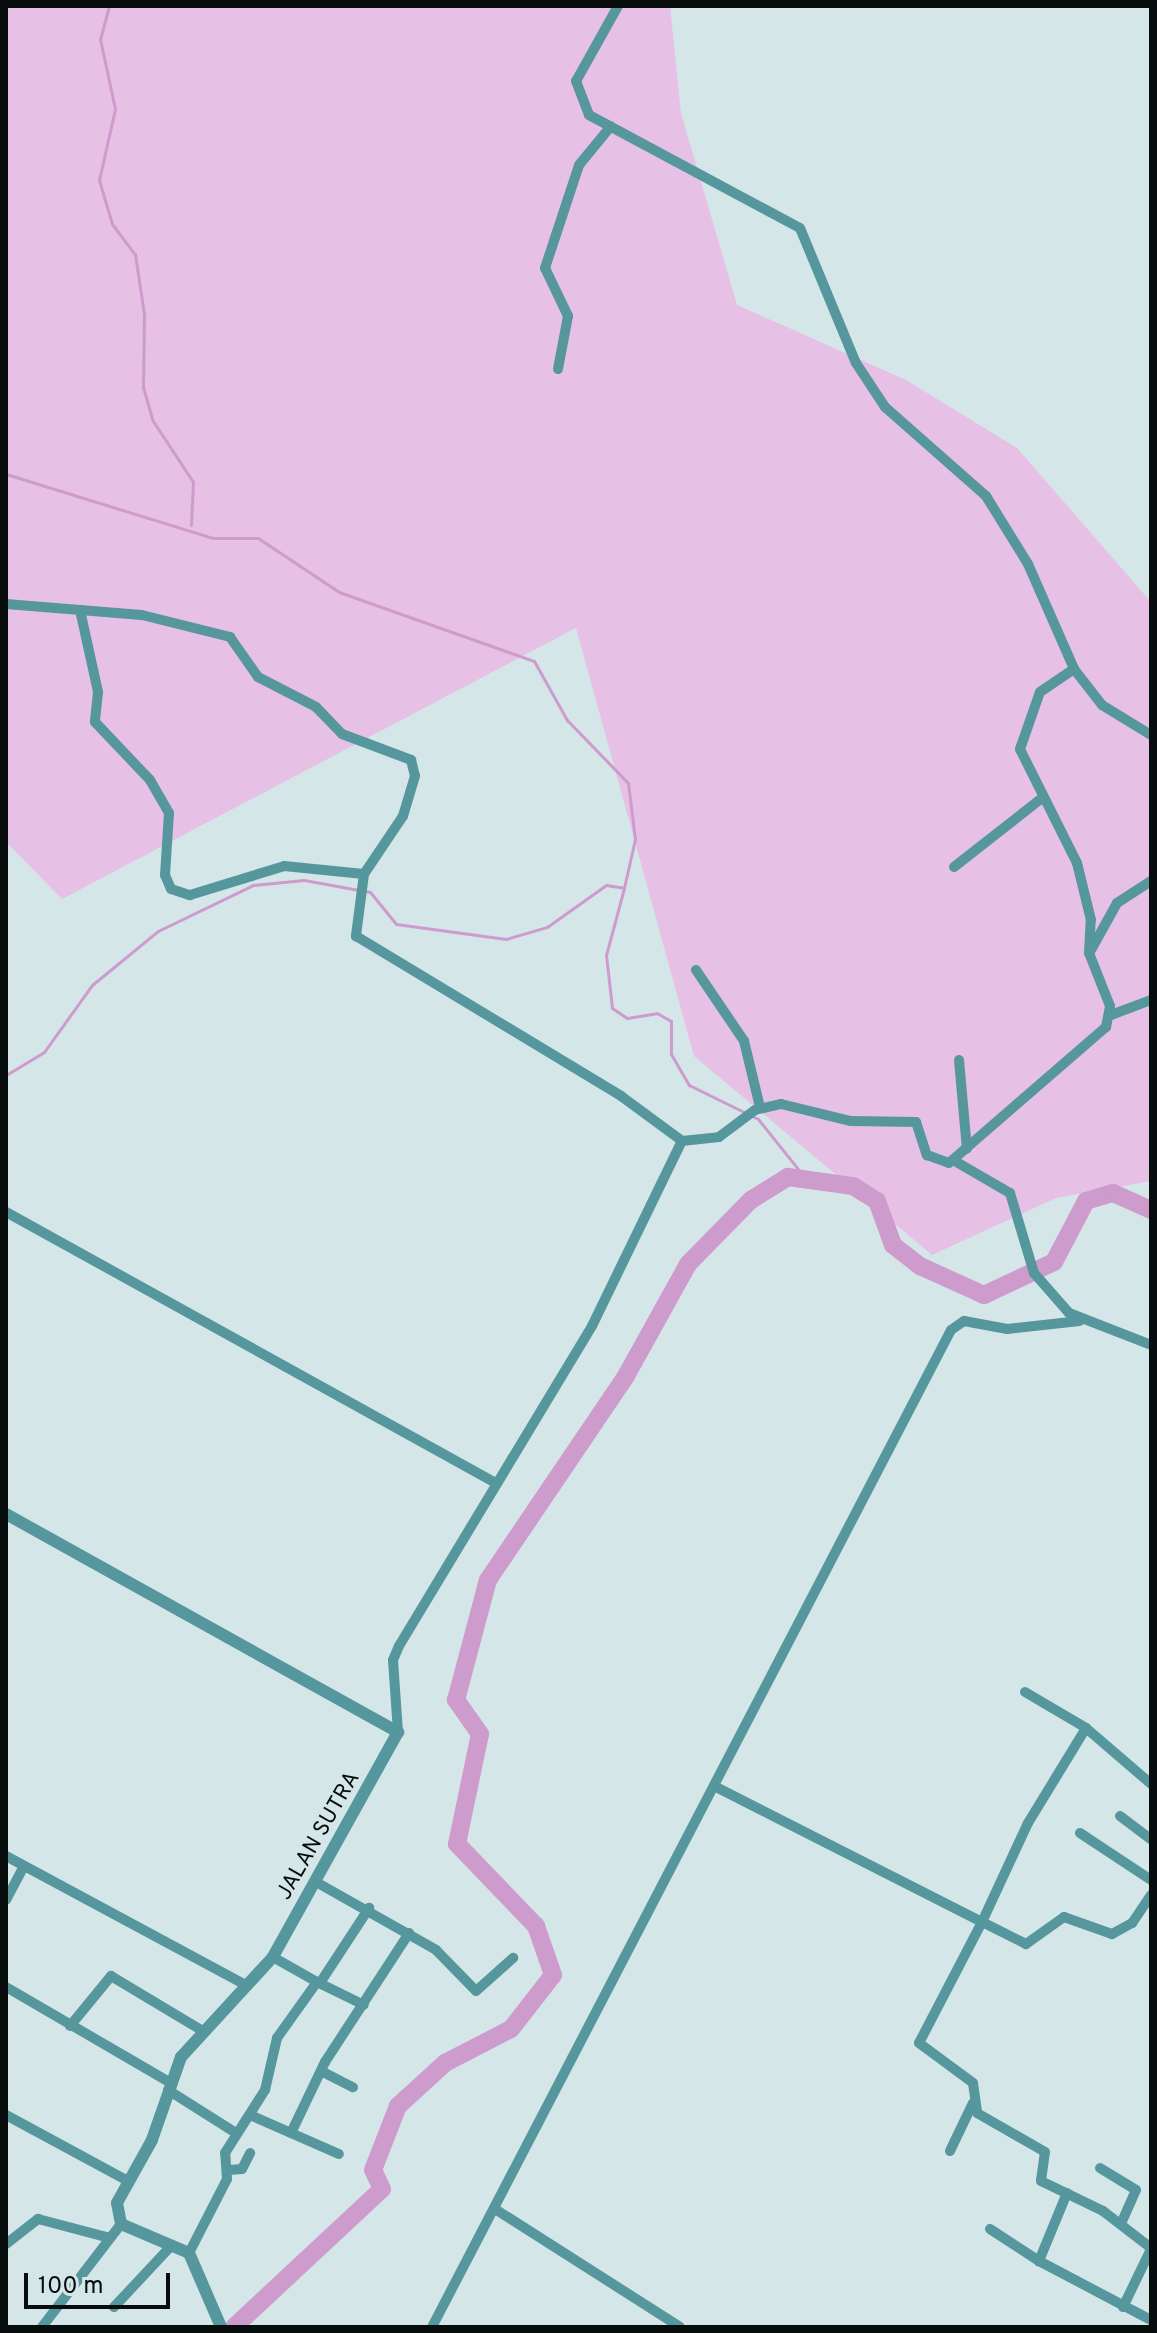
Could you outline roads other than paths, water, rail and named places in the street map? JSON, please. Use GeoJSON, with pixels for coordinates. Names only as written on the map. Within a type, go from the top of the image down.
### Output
{"type":"FeatureCollection","features":[{"type":"Feature","properties":{"kind":"street"},"geometry":{"type":"LineString","coordinates":[[618,6],[576,81],[589,115],[800,228],[856,363],[885,407],[1007,524],[1074,669],[1102,705],[1151,735]]}},
{"type":"Feature","properties":{"kind":"street"},"geometry":{"type":"LineString","coordinates":[[558,369],[568,316],[545,268],[579,165],[611,126]]}},
{"type":"Feature","properties":{"kind":"street"},"geometry":{"type":"LineString","coordinates":[[6,604],[142,615],[230,637],[258,677],[316,707],[342,734],[411,760],[415,776],[403,816],[363,885],[354,927],[370,947],[549,1051],[682,1141],[719,1137],[758,1108],[916,1122],[927,1155],[940,1164],[953,1160],[1031,1099],[1111,1015],[1151,1000]]}},
{"type":"Feature","properties":{"kind":"street"},"geometry":{"type":"LineString","coordinates":[[80,610],[99,701],[95,722],[150,780],[169,813],[165,875],[171,889],[190,895],[284,866],[363,885]]}},
{"type":"Feature","properties":{"kind":"street"},"geometry":{"type":"LineString","coordinates":[[1074,669],[1040,692],[1024,727],[1023,767],[1077,863],[1091,920],[1089,953],[1111,1015]]}},
{"type":"Feature","properties":{"kind":"street"},"geometry":{"type":"LineString","coordinates":[[954,867],[1042,798]]}},
{"type":"Feature","properties":{"kind":"street"},"geometry":{"type":"LineString","coordinates":[[1089,953],[1117,903],[1151,881]]}},
{"type":"Feature","properties":{"kind":"street"},"geometry":{"type":"LineString","coordinates":[[696,970],[744,1041],[758,1108]]}},
{"type":"Feature","properties":{"kind":"street"},"geometry":{"type":"LineString","coordinates":[[959,1060],[967,1149]]}},
{"type":"Feature","properties":{"kind":"street"},"geometry":{"type":"LineString","coordinates":[[398,1732],[393,1660],[592,1326],[682,1141]]}},
{"type":"Feature","properties":{"kind":"street"},"geometry":{"type":"LineString","coordinates":[[953,1160],[1010,1193],[1034,1273],[1045,1288],[1080,1321],[1151,1345]]}},
{"type":"Feature","properties":{"kind":"street"},"geometry":{"type":"LineString","coordinates":[[6,1212],[496,1483]]}},
{"type":"Feature","properties":{"kind":"street"},"geometry":{"type":"LineString","coordinates":[[432,2327],[718,1788],[951,1330],[964,1321],[1007,1329],[1080,1321]]}},
{"type":"Feature","properties":{"kind":"street"},"geometry":{"type":"LineString","coordinates":[[6,1514],[398,1732]]}},
{"type":"Feature","properties":{"kind":"street"},"geometry":{"type":"LineString","coordinates":[[1025,1692],[1086,1728],[1151,1784]]}},
{"type":"Feature","properties":{"kind":"street"},"geometry":{"type":"LineString","coordinates":[[950,2151],[973,2103],[973,2083],[919,2043],[982,1922],[1028,1823],[1086,1728]]}},
{"type":"Feature","properties":{"kind":"street","name":"JALAN SUTRA"},"geometry":{"type":"LineString","coordinates":[[121,2224],[117,2203],[169,2087],[203,2031],[273,1957],[398,1732]]}},
{"type":"Feature","properties":{"kind":"street"},"geometry":{"type":"LineString","coordinates":[[718,1788],[1026,1944],[1064,1917],[1112,1934],[1132,1923],[1151,1897]]}},
{"type":"Feature","properties":{"kind":"street"},"geometry":{"type":"LineString","coordinates":[[1120,1816],[1151,1839]]}},
{"type":"Feature","properties":{"kind":"street"},"geometry":{"type":"LineString","coordinates":[[1080,1833],[1151,1880]]}},
{"type":"Feature","properties":{"kind":"street"},"geometry":{"type":"LineString","coordinates":[[6,1856],[246,1985]]}},
{"type":"Feature","properties":{"kind":"street"},"geometry":{"type":"LineString","coordinates":[[6,1900],[24,1866]]}},
{"type":"Feature","properties":{"kind":"street"},"geometry":{"type":"LineString","coordinates":[[316,1882],[369,1908],[409,1933],[476,1991],[513,1958]]}},
{"type":"Feature","properties":{"kind":"street"},"geometry":{"type":"LineString","coordinates":[[189,2253],[229,2170],[225,2155],[250,2115],[277,2038],[369,1908]]}},
{"type":"Feature","properties":{"kind":"street"},"geometry":{"type":"LineString","coordinates":[[291,2133],[321,2071],[409,1933]]}},
{"type":"Feature","properties":{"kind":"street"},"geometry":{"type":"LineString","coordinates":[[273,1957],[364,2005]]}},
{"type":"Feature","properties":{"kind":"street"},"geometry":{"type":"LineString","coordinates":[[70,2026],[111,1976],[203,2031]]}},
{"type":"Feature","properties":{"kind":"street"},"geometry":{"type":"LineString","coordinates":[[6,1987],[169,2087],[236,2133]]}},
{"type":"Feature","properties":{"kind":"street"},"geometry":{"type":"LineString","coordinates":[[321,2071],[353,2087]]}},
{"type":"Feature","properties":{"kind":"street"},"geometry":{"type":"LineString","coordinates":[[973,2103],[985,2119],[1045,2152],[1040,2179],[1121,2224],[1151,2248],[1123,2307]]}},
{"type":"Feature","properties":{"kind":"street"},"geometry":{"type":"LineString","coordinates":[[6,2115],[128,2181]]}},
{"type":"Feature","properties":{"kind":"street"},"geometry":{"type":"LineString","coordinates":[[250,2115],[339,2154]]}},
{"type":"Feature","properties":{"kind":"street"},"geometry":{"type":"LineString","coordinates":[[229,2170],[242,2169],[250,2153]]}},
{"type":"Feature","properties":{"kind":"street"},"geometry":{"type":"LineString","coordinates":[[1100,2168],[1136,2190],[1121,2224]]}},
{"type":"Feature","properties":{"kind":"street"},"geometry":{"type":"LineString","coordinates":[[1039,2261],[1067,2193]]}},
{"type":"Feature","properties":{"kind":"street"},"geometry":{"type":"LineString","coordinates":[[495,2209],[680,2327]]}},
{"type":"Feature","properties":{"kind":"street"},"geometry":{"type":"LineString","coordinates":[[6,2244],[38,2219],[110,2238]]}},
{"type":"Feature","properties":{"kind":"street"},"geometry":{"type":"LineString","coordinates":[[42,2327],[121,2224],[189,2253],[221,2327]]}},
{"type":"Feature","properties":{"kind":"street"},"geometry":{"type":"LineString","coordinates":[[990,2229],[1039,2261],[1151,2320]]}},
{"type":"Feature","properties":{"kind":"street"},"geometry":{"type":"LineString","coordinates":[[114,2307],[171,2246]]}},
{"type":"Feature","properties":{"kind":"waterway"},"geometry":{"type":"LineString","coordinates":[[109,6],[100,39],[115,109],[99,180],[112,224],[135,254],[144,314],[143,387],[153,421],[193,482],[191,525]]}},
{"type":"Feature","properties":{"kind":"waterway"},"geometry":{"type":"LineString","coordinates":[[6,474],[213,538],[258,538],[339,592],[534,661],[567,720],[628,783],[635,839],[624,888]]}},
{"type":"Feature","properties":{"kind":"waterway"},"geometry":{"type":"LineString","coordinates":[[6,1075],[44,1052],[92,985],[158,931],[253,885],[304,880],[370,892],[396,924],[506,939],[547,927],[606,885],[624,888],[606,955],[612,1008],[627,1018],[657,1013],[671,1021],[671,1054],[689,1085],[758,1119],[806,1179]]}},
{"type":"Feature","properties":{"kind":"waterway"},"geometry":{"type":"LineString","coordinates":[[234,2327],[382,2189],[373,2170],[398,2106],[445,2063],[511,2029],[553,1975],[536,1926],[457,1844],[480,1734],[456,1700],[488,1580],[626,1376],[688,1264],[751,1200],[788,1177],[853,1186],[877,1201],[893,1245],[920,1266],[984,1295],[1054,1262],[1086,1201],[1113,1193],[1151,1210]]}}]}
